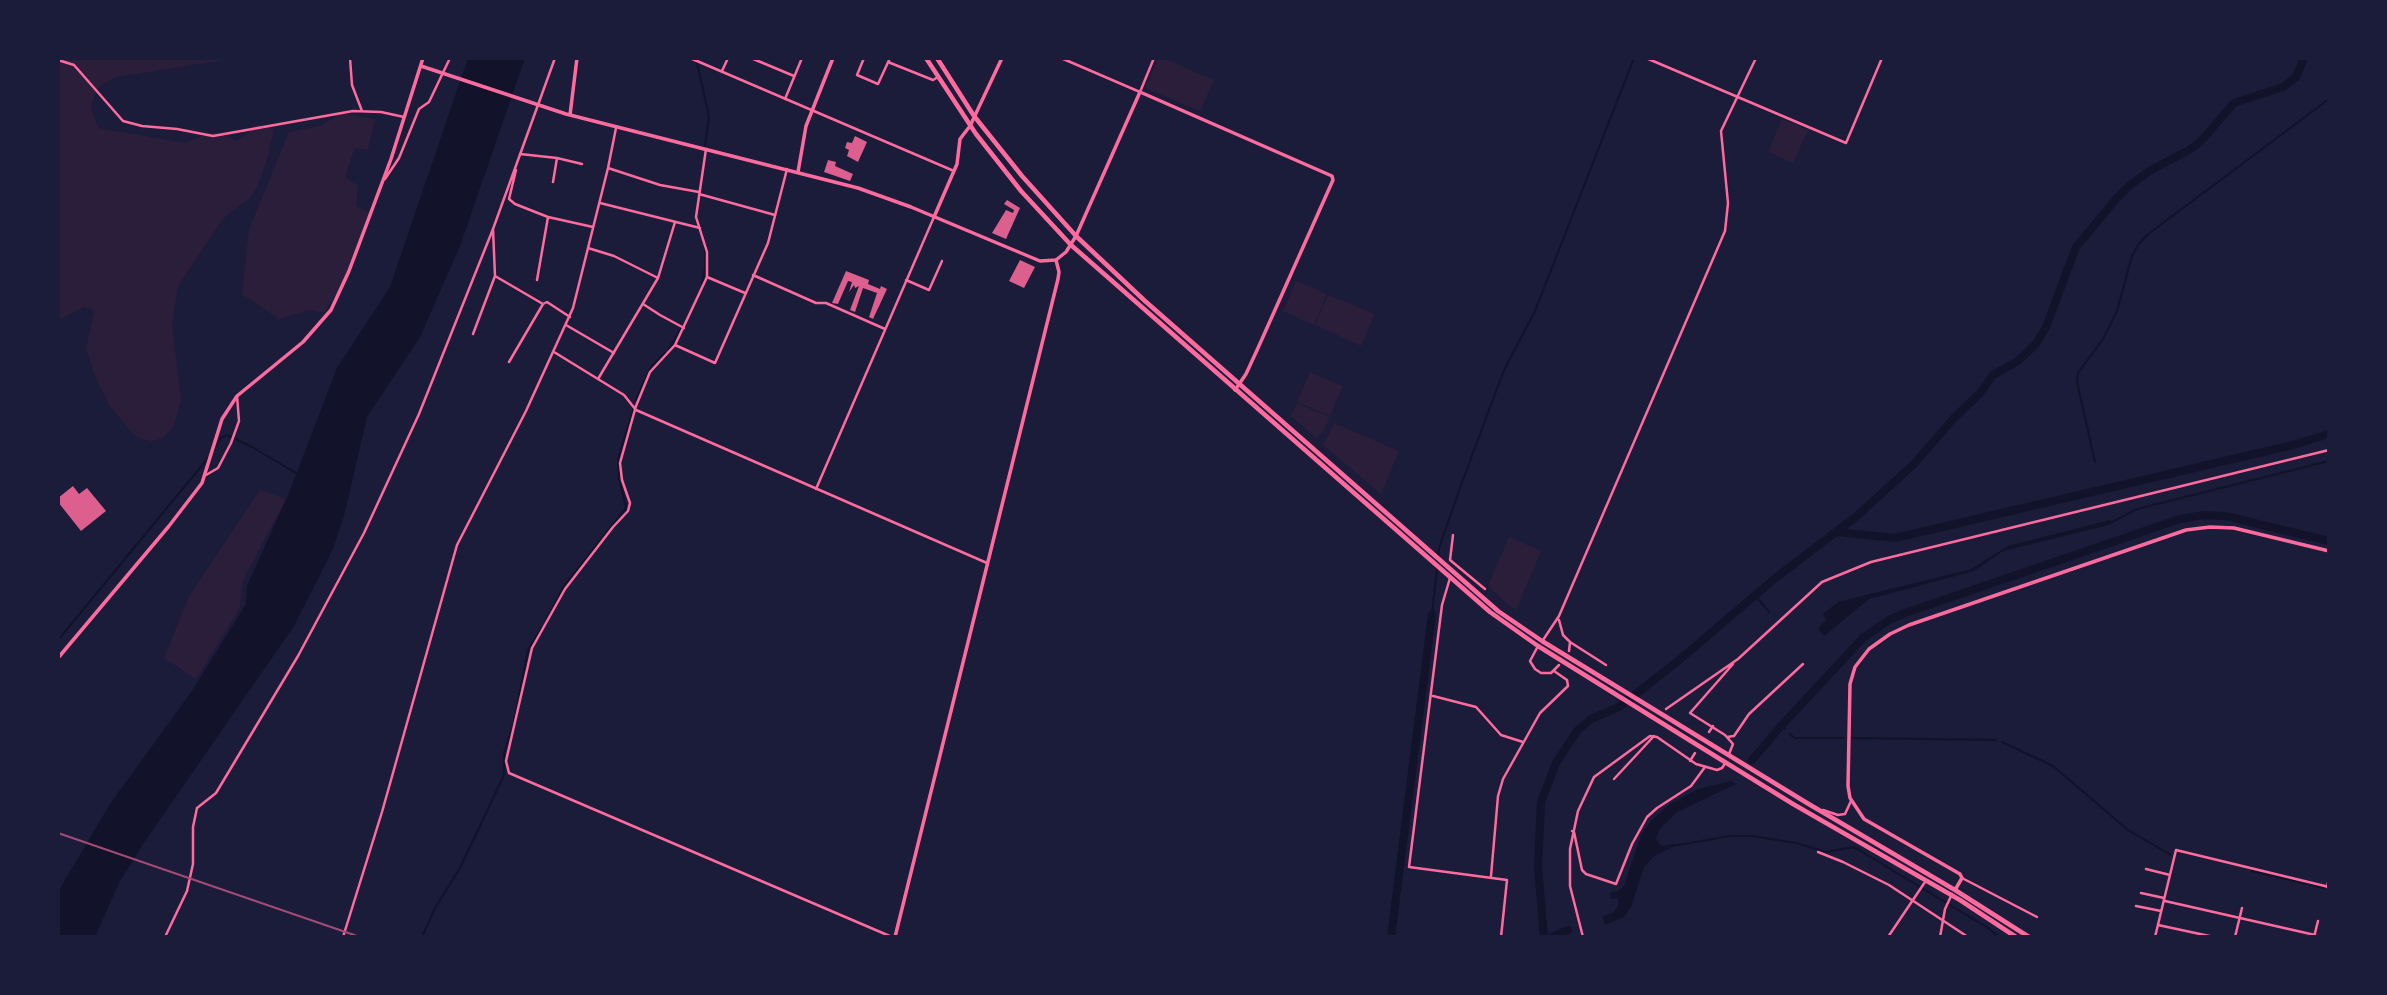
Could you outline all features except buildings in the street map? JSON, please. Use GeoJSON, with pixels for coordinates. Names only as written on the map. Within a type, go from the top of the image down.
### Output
{"type":"FeatureCollection","features":[{"type":"Feature","properties":{"kind":"highway"},"geometry":{"type":"LineString","coordinates":[[926,58],[970,126],[1021,191],[1071,245],[1505,624],[1609,681],[2029,937]]}},
{"type":"Feature","properties":{"kind":"highway"},"geometry":{"type":"LineString","coordinates":[[937,58],[974,116],[1022,177],[1076,236],[1239,385],[1435,556],[1448,568],[1450,575]]}},
{"type":"Feature","properties":{"kind":"highway"},"geometry":{"type":"LineString","coordinates":[[1540,643],[1602,686],[1793,804],[1953,893],[2016,937]]}},
{"type":"Feature","properties":{"kind":"street"},"geometry":{"type":"LineString","coordinates":[[350,58],[352,85],[362,111]]}},
{"type":"Feature","properties":{"kind":"street"},"geometry":{"type":"LineString","coordinates":[[58,658],[202,483],[222,419],[237,396],[303,342],[331,310],[349,271],[381,184],[423,58]]}},
{"type":"Feature","properties":{"kind":"street"},"geometry":{"type":"LineString","coordinates":[[381,184],[399,158],[419,109],[429,102],[450,58]]}},
{"type":"Feature","properties":{"kind":"street"},"geometry":{"type":"LineString","coordinates":[[165,937],[187,891],[193,864],[193,827],[197,808],[216,793],[298,656],[364,533],[419,414],[493,229],[555,58]]}},
{"type":"Feature","properties":{"kind":"street"},"geometry":{"type":"LineString","coordinates":[[570,115],[577,58]]}},
{"type":"Feature","properties":{"kind":"street"},"geometry":{"type":"LineString","coordinates":[[690,58],[954,171]]}},
{"type":"Feature","properties":{"kind":"street"},"geometry":{"type":"LineString","coordinates":[[722,72],[728,58]]}},
{"type":"Feature","properties":{"kind":"street"},"geometry":{"type":"LineString","coordinates":[[751,58],[794,76]]}},
{"type":"Feature","properties":{"kind":"street"},"geometry":{"type":"LineString","coordinates":[[785,99],[802,58]]}},
{"type":"Feature","properties":{"kind":"street"},"geometry":{"type":"LineString","coordinates":[[798,172],[802,141],[811,110],[833,58]]}},
{"type":"Feature","properties":{"kind":"street"},"geometry":{"type":"LineString","coordinates":[[864,58],[857,75],[878,84],[890,58]]}},
{"type":"Feature","properties":{"kind":"street"},"geometry":{"type":"LineString","coordinates":[[816,489],[954,171],[958,144],[970,126],[1002,58]]}},
{"type":"Feature","properties":{"kind":"street"},"geometry":{"type":"LineString","coordinates":[[1061,58],[1333,177],[1258,348],[1235,390]]}},
{"type":"Feature","properties":{"kind":"street"},"geometry":{"type":"LineString","coordinates":[[421,66],[537,106],[866,190],[1045,262],[1056,260],[1076,236],[1154,58]]}},
{"type":"Feature","properties":{"kind":"street"},"geometry":{"type":"LineString","coordinates":[[1646,58],[1846,143],[1882,58]]}},
{"type":"Feature","properties":{"kind":"street"},"geometry":{"type":"LineString","coordinates":[[1559,666],[1551,673],[1541,673],[1532,666],[1530,660],[1559,616],[1725,231],[1728,203],[1721,131],[1756,58]]}},
{"type":"Feature","properties":{"kind":"street"},"geometry":{"type":"LineString","coordinates":[[58,60],[74,65],[123,121],[142,126],[213,136],[362,111],[404,117]]}},
{"type":"Feature","properties":{"kind":"street"},"geometry":{"type":"LineString","coordinates":[[888,62],[933,80],[938,78]]}},
{"type":"Feature","properties":{"kind":"street"},"geometry":{"type":"LineString","coordinates":[[343,937],[457,545],[570,317],[617,126]]}},
{"type":"Feature","properties":{"kind":"street"},"geometry":{"type":"LineString","coordinates":[[706,149],[696,217],[707,253],[707,277],[675,345],[650,372],[644,385],[620,463],[629,508],[565,589],[532,648],[506,757],[509,772],[893,937],[1058,279],[1056,260]]}},
{"type":"Feature","properties":{"kind":"street"},"geometry":{"type":"LineString","coordinates":[[520,154],[582,164]]}},
{"type":"Feature","properties":{"kind":"street"},"geometry":{"type":"LineString","coordinates":[[553,182],[557,158]]}},
{"type":"Feature","properties":{"kind":"street"},"geometry":{"type":"LineString","coordinates":[[516,167],[517,174],[509,200],[548,217],[593,227]]}},
{"type":"Feature","properties":{"kind":"street"},"geometry":{"type":"LineString","coordinates":[[608,168],[660,185],[699,193],[775,215]]}},
{"type":"Feature","properties":{"kind":"street"},"geometry":{"type":"LineString","coordinates":[[675,345],[715,363],[768,243],[787,169]]}},
{"type":"Feature","properties":{"kind":"street"},"geometry":{"type":"LineString","coordinates":[[600,203],[701,228]]}},
{"type":"Feature","properties":{"kind":"street"},"geometry":{"type":"LineString","coordinates":[[537,280],[548,217]]}},
{"type":"Feature","properties":{"kind":"street"},"geometry":{"type":"LineString","coordinates":[[598,379],[659,278],[675,222]]}},
{"type":"Feature","properties":{"kind":"street"},"geometry":{"type":"LineString","coordinates":[[472,334],[495,276],[493,229]]}},
{"type":"Feature","properties":{"kind":"street"},"geometry":{"type":"LineString","coordinates":[[588,248],[614,256],[659,278]]}},
{"type":"Feature","properties":{"kind":"street"},"geometry":{"type":"LineString","coordinates":[[906,280],[929,290],[942,261]]}},
{"type":"Feature","properties":{"kind":"street"},"geometry":{"type":"LineString","coordinates":[[753,275],[885,329]]}},
{"type":"Feature","properties":{"kind":"street"},"geometry":{"type":"LineString","coordinates":[[495,276],[543,304],[547,302],[570,317]]}},
{"type":"Feature","properties":{"kind":"street"},"geometry":{"type":"LineString","coordinates":[[707,277],[745,293]]}},
{"type":"Feature","properties":{"kind":"street"},"geometry":{"type":"LineString","coordinates":[[643,303],[683,327]]}},
{"type":"Feature","properties":{"kind":"street"},"geometry":{"type":"LineString","coordinates":[[509,362],[543,304]]}},
{"type":"Feature","properties":{"kind":"street"},"geometry":{"type":"LineString","coordinates":[[566,325],[614,354]]}},
{"type":"Feature","properties":{"kind":"street"},"geometry":{"type":"LineString","coordinates":[[554,352],[624,395],[636,410],[987,563]]}},
{"type":"Feature","properties":{"kind":"street"},"geometry":{"type":"LineString","coordinates":[[205,475],[218,468],[231,443],[239,421],[237,396]]}},
{"type":"Feature","properties":{"kind":"street"},"geometry":{"type":"LineString","coordinates":[[1729,754],[1733,744],[1727,737],[1690,713],[1738,659],[1822,582],[1871,562],[2329,450]]}},
{"type":"Feature","properties":{"kind":"street"},"geometry":{"type":"LineString","coordinates":[[1807,803],[1838,815],[1847,812],[1851,801],[1848,774],[1853,674],[1859,660],[1869,649],[1900,628],[2186,530],[2234,528],[2329,551]]}},
{"type":"Feature","properties":{"kind":"street"},"geometry":{"type":"LineString","coordinates":[[1452,534],[1449,557],[1485,589]]}},
{"type":"Feature","properties":{"kind":"street"},"geometry":{"type":"LineString","coordinates":[[1460,568],[1450,575],[1442,605],[1409,867],[1507,880],[1501,937]]}},
{"type":"Feature","properties":{"kind":"street"},"geometry":{"type":"LineString","coordinates":[[1559,616],[1561,630],[1570,642],[1606,665]]}},
{"type":"Feature","properties":{"kind":"street"},"geometry":{"type":"LineString","coordinates":[[1569,651],[1570,642]]}},
{"type":"Feature","properties":{"kind":"street"},"geometry":{"type":"LineString","coordinates":[[1666,709],[1738,659]]}},
{"type":"Feature","properties":{"kind":"street"},"geometry":{"type":"LineString","coordinates":[[1727,737],[1734,736],[1749,714],[1803,664]]}},
{"type":"Feature","properties":{"kind":"street"},"geometry":{"type":"LineString","coordinates":[[1491,876],[1498,796],[1503,779],[1540,713],[1568,686],[1567,680],[1554,671]]}},
{"type":"Feature","properties":{"kind":"street"},"geometry":{"type":"LineString","coordinates":[[1431,695],[1476,707],[1501,735],[1523,742]]}},
{"type":"Feature","properties":{"kind":"street"},"geometry":{"type":"LineString","coordinates":[[1709,732],[1713,726]]}},
{"type":"Feature","properties":{"kind":"street"},"geometry":{"type":"LineString","coordinates":[[1583,937],[1568,867],[1572,831],[1594,777],[1650,736],[1654,736],[1690,761],[1705,767],[1720,770],[1726,762]]}},
{"type":"Feature","properties":{"kind":"street"},"geometry":{"type":"LineString","coordinates":[[1614,779],[1654,736]]}},
{"type":"Feature","properties":{"kind":"street"},"geometry":{"type":"LineString","coordinates":[[1690,761],[1695,753]]}},
{"type":"Feature","properties":{"kind":"street"},"geometry":{"type":"LineString","coordinates":[[1572,831],[1582,870],[1586,874],[1616,884],[1632,844],[1647,817],[1692,786],[1705,767]]}},
{"type":"Feature","properties":{"kind":"street"},"geometry":{"type":"LineString","coordinates":[[1851,801],[1864,819],[1958,872],[1962,878],[2037,917]]}},
{"type":"Feature","properties":{"kind":"street"},"geometry":{"type":"LineString","coordinates":[[2155,937],[2176,850],[2328,887],[2329,878]]}},
{"type":"Feature","properties":{"kind":"street"},"geometry":{"type":"LineString","coordinates":[[1818,852],[1889,885],[1968,937]]}},
{"type":"Feature","properties":{"kind":"street"},"geometry":{"type":"LineString","coordinates":[[2146,869],[2170,875]]}},
{"type":"Feature","properties":{"kind":"street"},"geometry":{"type":"LineString","coordinates":[[1940,937],[1947,903],[1962,878]]}},
{"type":"Feature","properties":{"kind":"street"},"geometry":{"type":"LineString","coordinates":[[1888,937],[1926,880]]}},
{"type":"Feature","properties":{"kind":"street"},"geometry":{"type":"LineString","coordinates":[[2141,893],[2314,936],[2318,921]]}},
{"type":"Feature","properties":{"kind":"street"},"geometry":{"type":"LineString","coordinates":[[2136,906],[2161,911]]}},
{"type":"Feature","properties":{"kind":"street"},"geometry":{"type":"LineString","coordinates":[[2235,937],[2242,908]]}},
{"type":"Feature","properties":{"kind":"street"},"geometry":{"type":"LineString","coordinates":[[2158,925],[2214,937]]}},
{"type":"Feature","properties":{"kind":"shaded area"},"geometry":{"type":"Polygon","coordinates":[[[58,58],[237,58],[116,77],[96,91],[91,107],[95,120],[99,128],[185,143],[210,133],[218,133],[237,141],[256,124],[274,129],[257,187],[250,198],[227,215],[218,226],[178,286],[172,324],[181,400],[174,426],[164,437],[157,440],[140,439],[109,405],[94,374],[86,348],[94,313],[92,309],[83,307],[58,321],[58,58]]]}},
{"type":"Feature","properties":{"kind":"shaded area"},"geometry":{"type":"Polygon","coordinates":[[[468,58],[525,58],[460,246],[420,337],[367,417],[344,516],[333,549],[294,626],[143,844],[119,883],[95,937],[58,937],[58,892],[110,804],[192,691],[246,604],[247,586],[289,493],[337,368],[390,287],[468,58]]]}},
{"type":"Feature","properties":{"kind":"shaded area"},"geometry":{"type":"Polygon","coordinates":[[[1158,58],[1214,80],[1200,111],[1145,88],[1158,58]]]}},
{"type":"Feature","properties":{"kind":"shaded area"},"geometry":{"type":"Polygon","coordinates":[[[342,113],[375,119],[368,150],[355,148],[345,177],[358,186],[356,206],[371,213],[348,274],[324,313],[309,310],[279,319],[242,294],[249,229],[289,132],[320,126],[342,113]]]}},
{"type":"Feature","properties":{"kind":"shaded area"},"geometry":{"type":"Polygon","coordinates":[[[1782,119],[1808,130],[1793,163],[1768,152],[1782,119]]]}},
{"type":"Feature","properties":{"kind":"shaded area"},"geometry":{"type":"Polygon","coordinates":[[[1296,281],[1327,294],[1314,325],[1283,311],[1296,281]]]}},
{"type":"Feature","properties":{"kind":"shaded area"},"geometry":{"type":"Polygon","coordinates":[[[1328,295],[1375,314],[1361,346],[1315,325],[1328,295]]]}},
{"type":"Feature","properties":{"kind":"shaded area"},"geometry":{"type":"Polygon","coordinates":[[[1310,372],[1343,386],[1330,416],[1297,402],[1310,372]]]}},
{"type":"Feature","properties":{"kind":"shaded area"},"geometry":{"type":"Polygon","coordinates":[[[1297,403],[1330,417],[1324,430],[1316,438],[1291,416],[1297,403]]]}},
{"type":"Feature","properties":{"kind":"shaded area"},"geometry":{"type":"Polygon","coordinates":[[[1334,423],[1399,451],[1381,494],[1323,445],[1334,423]]]}},
{"type":"Feature","properties":{"kind":"shaded area"},"geometry":{"type":"Polygon","coordinates":[[[260,490],[286,499],[243,580],[240,608],[196,679],[164,658],[189,596],[260,490]]]}},
{"type":"Feature","properties":{"kind":"shaded area"},"geometry":{"type":"Polygon","coordinates":[[[2110,520],[2112,523],[2108,525],[2003,551],[1974,571],[1869,599],[1824,636],[1818,628],[1826,620],[1823,614],[1838,602],[1971,569],[2008,546],[2110,520]]]}},
{"type":"Feature","properties":{"kind":"shaded area"},"geometry":{"type":"Polygon","coordinates":[[[1509,537],[1541,551],[1516,610],[1488,586],[1509,537]]]}},
{"type":"Feature","properties":{"kind":"shaded area"},"geometry":{"type":"Polygon","coordinates":[[[1731,781],[1736,784],[1677,812],[1660,829],[1656,838],[1659,844],[1675,846],[1654,856],[1644,867],[1631,907],[1624,917],[1605,925],[1603,917],[1614,912],[1619,903],[1617,898],[1611,899],[1610,893],[1624,886],[1641,835],[1652,820],[1669,805],[1698,789],[1731,781]]]}},
{"type":"Feature","properties":{"kind":"waterway"},"geometry":{"type":"LineString","coordinates":[[696,58],[709,117],[705,146]]}},
{"type":"Feature","properties":{"kind":"waterway"},"geometry":{"type":"LineString","coordinates":[[1432,615],[1439,548],[1461,485],[1504,370],[1535,311],[1634,58]]}},
{"type":"Feature","properties":{"kind":"waterway"},"geometry":{"type":"LineString","coordinates":[[1544,937],[1538,867],[1541,802],[1556,763],[1577,731],[1591,719],[1619,707],[1678,661],[1773,580],[1858,515],[1914,464],[1980,393],[1993,375],[2018,361],[2036,344],[2046,327],[2076,247],[2117,198],[2151,170],[2191,149],[2234,103],[2283,87],[2296,77],[2304,58]]}},
{"type":"Feature","properties":{"kind":"waterway"},"geometry":{"type":"LineString","coordinates":[[2095,462],[2077,382],[2078,373],[2103,339],[2117,311],[2132,256],[2138,245],[2147,235],[2329,99]]}},
{"type":"Feature","properties":{"kind":"waterway"},"geometry":{"type":"LineString","coordinates":[[702,284],[705,248]]}},
{"type":"Feature","properties":{"kind":"waterway"},"geometry":{"type":"LineString","coordinates":[[669,349],[682,327]]}},
{"type":"Feature","properties":{"kind":"waterway"},"geometry":{"type":"LineString","coordinates":[[636,400],[651,367],[665,353]]}},
{"type":"Feature","properties":{"kind":"waterway"},"geometry":{"type":"LineString","coordinates":[[545,623],[564,586],[626,508],[618,459],[633,410]]}},
{"type":"Feature","properties":{"kind":"waterway"},"geometry":{"type":"LineString","coordinates":[[1837,532],[1895,538],[2293,445],[2329,434]]}},
{"type":"Feature","properties":{"kind":"waterway"},"geometry":{"type":"LineString","coordinates":[[214,450],[222,437],[227,435],[296,473]]}},
{"type":"Feature","properties":{"kind":"waterway"},"geometry":{"type":"LineString","coordinates":[[58,640],[209,457]]}},
{"type":"Feature","properties":{"kind":"waterway"},"geometry":{"type":"LineString","coordinates":[[2112,522],[2137,509],[2329,461]]}},
{"type":"Feature","properties":{"kind":"waterway"},"geometry":{"type":"LineString","coordinates":[[1752,760],[1863,638],[1889,620],[1905,613],[2180,519],[2204,515],[2225,516],[2329,541]]}},
{"type":"Feature","properties":{"kind":"waterway"},"geometry":{"type":"LineString","coordinates":[[1755,595],[1769,612]]}},
{"type":"Feature","properties":{"kind":"waterway"},"geometry":{"type":"LineString","coordinates":[[1391,937],[1432,615]]}},
{"type":"Feature","properties":{"kind":"waterway"},"geometry":{"type":"LineString","coordinates":[[422,937],[435,908],[460,868],[504,775],[504,753],[514,722],[528,650],[542,627]]}},
{"type":"Feature","properties":{"kind":"waterway"},"geometry":{"type":"LineString","coordinates":[[1781,726],[1785,729]]}},
{"type":"Feature","properties":{"kind":"waterway"},"geometry":{"type":"LineString","coordinates":[[1790,734],[1794,738],[1844,738]]}},
{"type":"Feature","properties":{"kind":"waterway"},"geometry":{"type":"LineString","coordinates":[[1852,738],[1996,740]]}},
{"type":"Feature","properties":{"kind":"waterway"},"geometry":{"type":"LineString","coordinates":[[2002,742],[2053,766],[2128,830],[2171,855]]}},
{"type":"Feature","properties":{"kind":"waterway"},"geometry":{"type":"LineString","coordinates":[[1672,846],[1730,836],[1752,836],[1796,843],[1826,852],[1854,847],[1999,937]]}},
{"type":"Feature","properties":{"kind":"waterway"},"geometry":{"type":"LineString","coordinates":[[2252,871],[2324,888]]}},
{"type":"Feature","properties":{"kind":"waterway"},"geometry":{"type":"LineString","coordinates":[[1552,937],[1568,930]]}},
{"type":"Feature","properties":{"kind":"railway"},"geometry":{"type":"LineString","coordinates":[[58,833],[360,937]]}}]}
